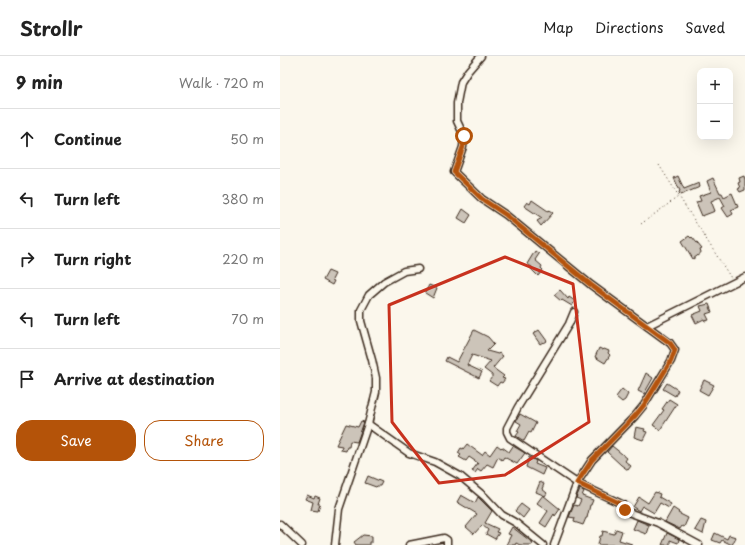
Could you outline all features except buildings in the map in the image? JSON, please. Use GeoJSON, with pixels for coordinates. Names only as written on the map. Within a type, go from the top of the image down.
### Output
{"type":"FeatureCollection","features":[{"type":"Feature","properties":{"kind":"street"},"geometry":{"type":"LineString","coordinates":[[481,56],[461,82],[457,103],[457,121],[464,136],[464,141],[454,172],[482,199],[506,215],[591,285],[674,347],[675,350],[644,405],[592,460],[577,483],[554,545]]}},
{"type":"Feature","properties":{"kind":"street"},"geometry":{"type":"LineString","coordinates":[[335,545],[339,509],[368,424],[376,392],[376,378],[361,321],[362,310],[369,296],[384,282],[404,271],[418,270]]}},
{"type":"Feature","properties":{"kind":"street"},"geometry":{"type":"LineString","coordinates":[[647,326],[745,276]]}},
{"type":"Feature","properties":{"kind":"street"},"geometry":{"type":"LineString","coordinates":[[574,312],[569,324],[518,407],[506,430],[512,440],[577,483],[619,503],[628,512],[658,523],[699,545]]}},
{"type":"Feature","properties":{"kind":"street"},"geometry":{"type":"LineString","coordinates":[[368,424],[409,453],[435,462],[460,476],[477,489],[502,515],[516,523],[543,545]]}},
{"type":"Feature","properties":{"kind":"street"},"geometry":{"type":"LineString","coordinates":[[280,524],[302,545]]}},
{"type":"Feature","properties":{"kind":"street"},"geometry":{"type":"LineString","coordinates":[[409,545],[444,538],[447,540],[446,545]]}},
{"type":"Feature","properties":{"kind":"path"},"geometry":{"type":"LineString","coordinates":[[659,166],[734,282]]}},
{"type":"Feature","properties":{"kind":"path"},"geometry":{"type":"LineString","coordinates":[[641,224],[679,197]]}},
{"type":"Feature","properties":{"kind":"highlighted area"},"geometry":{"type":"Polygon","coordinates":[[[505,257],[573,284],[589,422],[505,475],[439,483],[392,422],[389,305],[505,257]]]}},
{"type":"Feature","properties":{"kind":"route"},"geometry":{"type":"LineString","coordinates":[[464,136],[463,147],[454,172],[482,199],[506,215],[591,285],[674,347],[675,350],[671,361],[644,405],[592,460],[577,483],[622,504],[625,510]]}}]}
